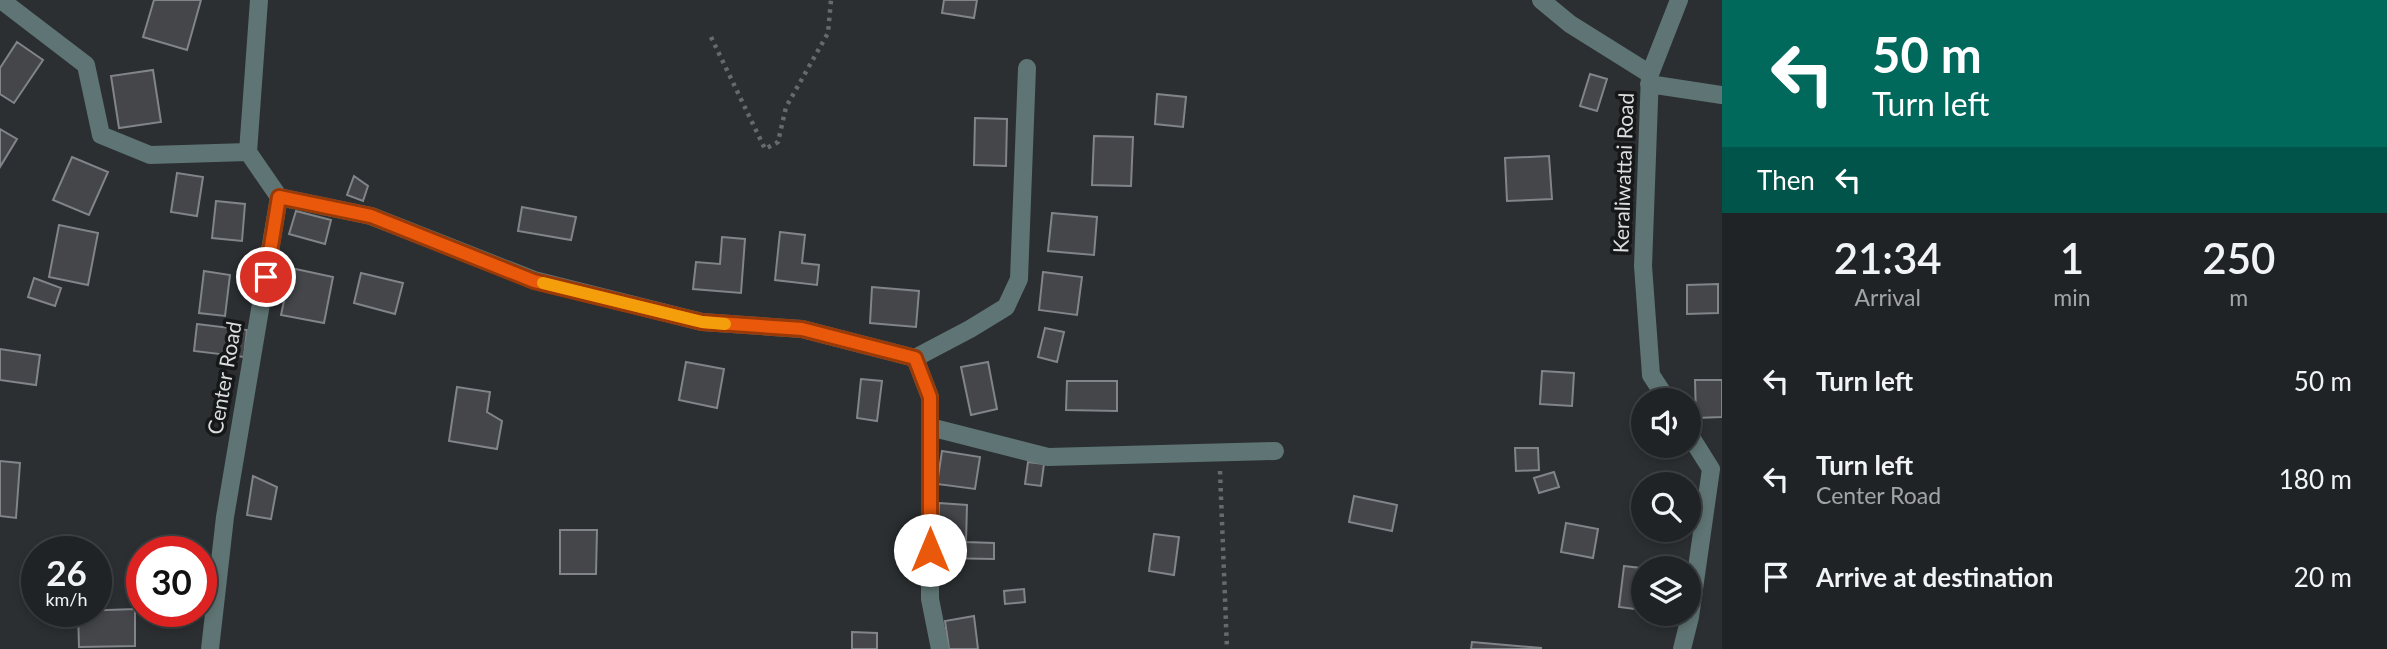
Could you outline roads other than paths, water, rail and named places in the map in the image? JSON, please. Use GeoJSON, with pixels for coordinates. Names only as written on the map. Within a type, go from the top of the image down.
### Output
{"type":"FeatureCollection","features":[{"type":"Feature","properties":{"kind":"street"},"geometry":{"type":"LineString","coordinates":[[1,0],[86,65],[101,135],[150,155],[248,152]]}},
{"type":"Feature","properties":{"kind":"street"},"geometry":{"type":"LineString","coordinates":[[259,0],[248,152],[279,197],[371,216],[534,281],[702,322],[802,329],[915,358],[970,329],[1006,306],[1019,279],[1027,68]]}},
{"type":"Feature","properties":{"kind":"street","name":"Keraliwattai Road"},"geometry":{"type":"LineString","coordinates":[[1541,0],[1570,24],[1650,79],[1643,266],[1651,375],[1660,388]]}},
{"type":"Feature","properties":{"kind":"street"},"geometry":{"type":"LineString","coordinates":[[1679,0],[1650,79],[1722,95]]}},
{"type":"Feature","properties":{"kind":"street","name":"Center Road"},"geometry":{"type":"LineString","coordinates":[[210,649],[225,517],[279,197]]}},
{"type":"Feature","properties":{"kind":"street"},"geometry":{"type":"LineString","coordinates":[[915,358],[930,397],[930,599],[940,649]]}},
{"type":"Feature","properties":{"kind":"street"},"geometry":{"type":"LineString","coordinates":[[930,427],[1048,457],[1275,451]]}},
{"type":"Feature","properties":{"kind":"street"},"geometry":{"type":"LineString","coordinates":[[1682,649],[1717,471],[1701,450]]}}]}
